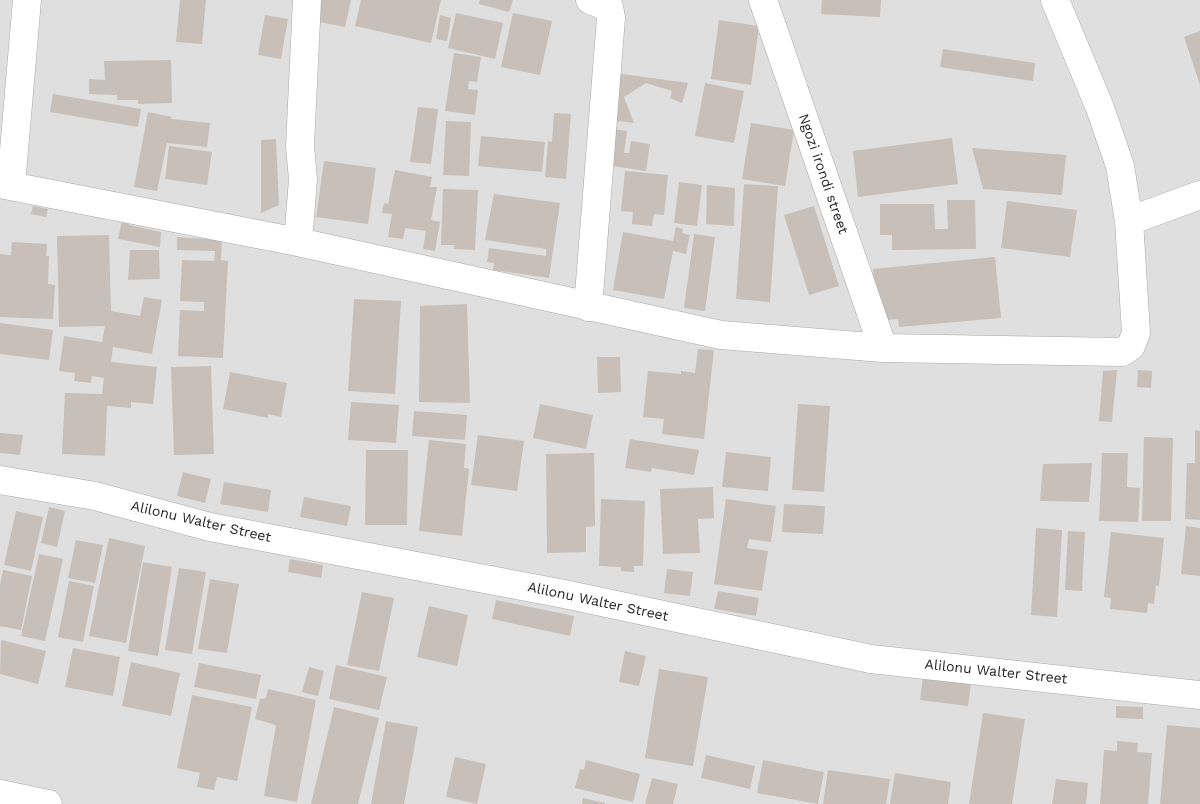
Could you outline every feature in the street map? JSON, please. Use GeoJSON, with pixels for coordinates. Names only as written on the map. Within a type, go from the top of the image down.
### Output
{"type":"FeatureCollection","features":[{"type":"Feature","properties":{"kind":"street"},"geometry":{"type":"LineString","coordinates":[[27,0],[6,184],[298,242],[721,335],[883,348],[1122,352],[1132,346],[1136,333],[1128,221],[1120,166],[1100,108],[1055,0]]}},
{"type":"Feature","properties":{"kind":"street"},"geometry":{"type":"LineString","coordinates":[[298,242],[303,179],[300,146],[306,0]]}},
{"type":"Feature","properties":{"kind":"street"},"geometry":{"type":"LineString","coordinates":[[588,307],[611,18],[609,7],[590,0]]}},
{"type":"Feature","properties":{"kind":"street","name":"Ngozi irondi street"},"geometry":{"type":"LineString","coordinates":[[763,0],[883,348]]}},
{"type":"Feature","properties":{"kind":"street"},"geometry":{"type":"LineString","coordinates":[[1128,221],[1200,195]]}},
{"type":"Feature","properties":{"kind":"street","name":"Alilonu Walter Street"},"geometry":{"type":"LineString","coordinates":[[0,480],[95,496],[210,527],[564,594],[871,659],[1200,695]]}},
{"type":"Feature","properties":{"kind":"street"},"geometry":{"type":"LineString","coordinates":[[0,794],[48,804]]}},
{"type":"Feature","properties":{"kind":"shaded area"},"geometry":{"type":"Polygon","coordinates":[[[0,0],[1200,0],[1200,804],[0,804],[0,0]]]}},
{"type":"Feature","properties":{"kind":"building"},"geometry":{"type":"Polygon","coordinates":[[[180,0],[206,0],[202,44],[176,42],[180,0]]]}},
{"type":"Feature","properties":{"kind":"building"},"geometry":{"type":"Polygon","coordinates":[[[314,0],[351,0],[345,27],[309,20],[314,0]]]}},
{"type":"Feature","properties":{"kind":"building"},"geometry":{"type":"Polygon","coordinates":[[[361,0],[441,0],[431,43],[355,26],[361,0]]]}},
{"type":"Feature","properties":{"kind":"building"},"geometry":{"type":"Polygon","coordinates":[[[480,0],[513,0],[509,12],[479,4],[480,0]]]}},
{"type":"Feature","properties":{"kind":"building"},"geometry":{"type":"Polygon","coordinates":[[[822,0],[881,0],[880,17],[821,14],[822,0]]]}},
{"type":"Feature","properties":{"kind":"building"},"geometry":{"type":"Polygon","coordinates":[[[456,13],[503,23],[495,59],[448,48],[456,13]]]}},
{"type":"Feature","properties":{"kind":"building"},"geometry":{"type":"Polygon","coordinates":[[[513,13],[552,21],[540,75],[501,67],[513,13]]]}},
{"type":"Feature","properties":{"kind":"building"},"geometry":{"type":"Polygon","coordinates":[[[265,15],[288,19],[281,59],[258,55],[265,15]]]}},
{"type":"Feature","properties":{"kind":"building"},"geometry":{"type":"Polygon","coordinates":[[[440,15],[451,18],[447,41],[436,39],[440,15]]]}},
{"type":"Feature","properties":{"kind":"building"},"geometry":{"type":"Polygon","coordinates":[[[719,20],[759,26],[751,85],[711,79],[719,20]]]}},
{"type":"Feature","properties":{"kind":"building"},"geometry":{"type":"Polygon","coordinates":[[[1200,31],[1200,85],[1184,37],[1200,31]]]}},
{"type":"Feature","properties":{"kind":"building"},"geometry":{"type":"Polygon","coordinates":[[[943,49],[1035,63],[1033,81],[940,67],[943,49]]]}},
{"type":"Feature","properties":{"kind":"building"},"geometry":{"type":"Polygon","coordinates":[[[454,53],[481,57],[477,82],[469,81],[468,89],[478,90],[475,115],[445,111],[454,53]]]}},
{"type":"Feature","properties":{"kind":"building"},"geometry":{"type":"Polygon","coordinates":[[[171,60],[172,103],[138,104],[138,100],[117,100],[117,95],[89,94],[89,79],[105,80],[104,61],[171,60]]]}},
{"type":"Feature","properties":{"kind":"building"},"geometry":{"type":"Polygon","coordinates":[[[615,73],[688,83],[682,103],[670,98],[672,91],[646,83],[624,97],[634,123],[609,120],[615,73]]]}},
{"type":"Feature","properties":{"kind":"building"},"geometry":{"type":"Polygon","coordinates":[[[705,83],[744,91],[734,143],[695,136],[705,83]]]}},
{"type":"Feature","properties":{"kind":"building"},"geometry":{"type":"Polygon","coordinates":[[[53,94],[141,109],[138,127],[50,112],[53,94]]]}},
{"type":"Feature","properties":{"kind":"building"},"geometry":{"type":"Polygon","coordinates":[[[418,107],[438,109],[431,164],[410,162],[418,107]]]}},
{"type":"Feature","properties":{"kind":"building"},"geometry":{"type":"Polygon","coordinates":[[[148,112],[172,117],[171,119],[210,123],[207,147],[167,143],[157,191],[134,187],[148,112]]]}},
{"type":"Feature","properties":{"kind":"building"},"geometry":{"type":"Polygon","coordinates":[[[554,113],[571,114],[566,179],[545,177],[548,141],[552,142],[554,113]]]}},
{"type":"Feature","properties":{"kind":"building"},"geometry":{"type":"Polygon","coordinates":[[[446,121],[471,122],[469,176],[443,175],[446,121]]]}},
{"type":"Feature","properties":{"kind":"building"},"geometry":{"type":"Polygon","coordinates":[[[751,123],[794,130],[785,186],[742,179],[751,123]]]}},
{"type":"Feature","properties":{"kind":"building"},"geometry":{"type":"Polygon","coordinates":[[[612,129],[627,131],[624,153],[629,153],[631,141],[650,144],[646,171],[606,165],[612,129]]]}},
{"type":"Feature","properties":{"kind":"building"},"geometry":{"type":"Polygon","coordinates":[[[481,136],[545,142],[542,172],[478,166],[481,136]]]}},
{"type":"Feature","properties":{"kind":"building"},"geometry":{"type":"Polygon","coordinates":[[[952,138],[958,184],[858,197],[853,151],[952,138]]]}},
{"type":"Feature","properties":{"kind":"building"},"geometry":{"type":"Polygon","coordinates":[[[276,139],[279,205],[261,213],[261,140],[276,139]]]}},
{"type":"Feature","properties":{"kind":"building"},"geometry":{"type":"Polygon","coordinates":[[[169,146],[212,152],[207,185],[165,179],[169,146]]]}},
{"type":"Feature","properties":{"kind":"building"},"geometry":{"type":"Polygon","coordinates":[[[972,148],[1066,155],[1062,195],[983,189],[972,148]]]}},
{"type":"Feature","properties":{"kind":"building"},"geometry":{"type":"Polygon","coordinates":[[[324,161],[376,168],[368,224],[316,217],[324,161]]]}},
{"type":"Feature","properties":{"kind":"building"},"geometry":{"type":"Polygon","coordinates":[[[395,170],[432,177],[430,187],[437,187],[431,220],[440,222],[435,251],[423,249],[426,231],[405,228],[403,239],[388,237],[392,214],[382,213],[384,203],[388,204],[395,170]]]}},
{"type":"Feature","properties":{"kind":"building"},"geometry":{"type":"Polygon","coordinates":[[[625,171],[668,175],[664,215],[654,214],[652,226],[632,224],[633,212],[621,211],[625,171]]]}},
{"type":"Feature","properties":{"kind":"building"},"geometry":{"type":"Polygon","coordinates":[[[679,182],[702,185],[697,226],[674,223],[679,182]]]}},
{"type":"Feature","properties":{"kind":"building"},"geometry":{"type":"Polygon","coordinates":[[[744,184],[778,186],[770,302],[736,299],[744,184]]]}},
{"type":"Feature","properties":{"kind":"building"},"geometry":{"type":"Polygon","coordinates":[[[707,185],[735,188],[734,226],[706,224],[707,185]]]}},
{"type":"Feature","properties":{"kind":"building"},"geometry":{"type":"Polygon","coordinates":[[[443,189],[478,190],[475,250],[454,249],[454,245],[441,245],[443,189]]]}},
{"type":"Feature","properties":{"kind":"building"},"geometry":{"type":"Polygon","coordinates":[[[494,194],[560,203],[549,278],[493,270],[494,263],[487,262],[489,248],[546,256],[546,249],[485,240],[494,194]]]}},
{"type":"Feature","properties":{"kind":"building"},"geometry":{"type":"Polygon","coordinates":[[[947,200],[975,200],[976,249],[892,250],[892,235],[880,235],[880,204],[934,204],[935,229],[948,229],[947,200]]]}},
{"type":"Feature","properties":{"kind":"building"},"geometry":{"type":"Polygon","coordinates":[[[1007,201],[1077,210],[1070,257],[1001,248],[1007,201]]]}},
{"type":"Feature","properties":{"kind":"building"},"geometry":{"type":"Polygon","coordinates":[[[33,206],[48,209],[46,217],[31,214],[33,206]]]}},
{"type":"Feature","properties":{"kind":"building"},"geometry":{"type":"Polygon","coordinates":[[[814,206],[839,286],[809,295],[784,215],[814,206]]]}},
{"type":"Feature","properties":{"kind":"building"},"geometry":{"type":"Polygon","coordinates":[[[122,220],[131,220],[129,225],[161,232],[160,247],[118,239],[122,220]]]}},
{"type":"Feature","properties":{"kind":"building"},"geometry":{"type":"Polygon","coordinates":[[[676,227],[683,229],[682,233],[690,235],[686,254],[673,251],[664,299],[613,290],[623,232],[673,241],[676,227]]]}},
{"type":"Feature","properties":{"kind":"building"},"geometry":{"type":"Polygon","coordinates":[[[694,234],[715,237],[705,311],[684,308],[694,234]]]}},
{"type":"Feature","properties":{"kind":"building"},"geometry":{"type":"Polygon","coordinates":[[[109,235],[111,311],[140,316],[144,297],[162,300],[152,354],[113,347],[111,362],[157,367],[153,404],[131,402],[131,408],[107,406],[105,456],[62,454],[65,393],[102,394],[104,378],[92,376],[91,383],[74,381],[75,373],[59,371],[64,336],[102,342],[105,326],[59,327],[57,236],[109,235]]]}},
{"type":"Feature","properties":{"kind":"building"},"geometry":{"type":"Polygon","coordinates":[[[177,237],[222,240],[221,260],[228,261],[223,358],[178,356],[180,310],[204,311],[204,302],[180,301],[182,260],[214,261],[215,251],[177,250],[177,237]]]}},
{"type":"Feature","properties":{"kind":"building"},"geometry":{"type":"Polygon","coordinates":[[[12,242],[47,244],[46,256],[49,256],[48,284],[55,285],[53,319],[0,317],[0,254],[11,255],[12,242]]]}},
{"type":"Feature","properties":{"kind":"building"},"geometry":{"type":"Polygon","coordinates":[[[130,250],[159,250],[160,279],[128,280],[130,250]]]}},
{"type":"Feature","properties":{"kind":"building"},"geometry":{"type":"Polygon","coordinates":[[[995,257],[1001,318],[899,327],[898,319],[878,321],[873,269],[995,257]]]}},
{"type":"Feature","properties":{"kind":"building"},"geometry":{"type":"Polygon","coordinates":[[[354,299],[401,301],[395,394],[348,391],[354,299]]]}},
{"type":"Feature","properties":{"kind":"building"},"geometry":{"type":"Polygon","coordinates":[[[467,304],[470,403],[419,402],[420,306],[467,304]]]}},
{"type":"Feature","properties":{"kind":"building"},"geometry":{"type":"Polygon","coordinates":[[[0,323],[53,330],[49,360],[0,354],[0,323]]]}},
{"type":"Feature","properties":{"kind":"building"},"geometry":{"type":"Polygon","coordinates":[[[698,349],[714,350],[704,439],[662,434],[664,419],[643,417],[648,371],[681,374],[681,371],[695,373],[698,349]]]}},
{"type":"Feature","properties":{"kind":"building"},"geometry":{"type":"Polygon","coordinates":[[[597,357],[620,357],[621,392],[598,393],[597,357]]]}},
{"type":"Feature","properties":{"kind":"building"},"geometry":{"type":"Polygon","coordinates":[[[211,366],[214,454],[174,455],[171,367],[211,366]]]}},
{"type":"Feature","properties":{"kind":"building"},"geometry":{"type":"Polygon","coordinates":[[[1117,370],[1112,422],[1099,421],[1103,371],[1117,370]]]}},
{"type":"Feature","properties":{"kind":"building"},"geometry":{"type":"Polygon","coordinates":[[[1138,370],[1152,371],[1151,388],[1137,387],[1138,370]]]}},
{"type":"Feature","properties":{"kind":"building"},"geometry":{"type":"Polygon","coordinates":[[[230,372],[287,383],[281,417],[268,414],[268,418],[223,409],[230,372]]]}},
{"type":"Feature","properties":{"kind":"building"},"geometry":{"type":"Polygon","coordinates":[[[351,402],[399,405],[396,443],[348,440],[351,402]]]}},
{"type":"Feature","properties":{"kind":"building"},"geometry":{"type":"Polygon","coordinates":[[[540,404],[593,415],[586,449],[533,438],[540,404]]]}},
{"type":"Feature","properties":{"kind":"building"},"geometry":{"type":"Polygon","coordinates":[[[798,404],[830,406],[824,492],[792,490],[798,404]]]}},
{"type":"Feature","properties":{"kind":"building"},"geometry":{"type":"Polygon","coordinates":[[[414,411],[467,415],[465,440],[412,436],[414,411]]]}},
{"type":"Feature","properties":{"kind":"building"},"geometry":{"type":"Polygon","coordinates":[[[1195,430],[1200,431],[1200,520],[1185,519],[1187,463],[1195,463],[1195,430]]]}},
{"type":"Feature","properties":{"kind":"building"},"geometry":{"type":"Polygon","coordinates":[[[0,433],[23,435],[20,455],[0,453],[0,433]]]}},
{"type":"Feature","properties":{"kind":"building"},"geometry":{"type":"Polygon","coordinates":[[[478,435],[524,441],[517,491],[471,485],[478,435]]]}},
{"type":"Feature","properties":{"kind":"building"},"geometry":{"type":"Polygon","coordinates":[[[1144,437],[1173,438],[1171,521],[1142,521],[1144,437]]]}},
{"type":"Feature","properties":{"kind":"building"},"geometry":{"type":"Polygon","coordinates":[[[630,439],[699,450],[694,475],[652,468],[651,472],[625,468],[630,439]]]}},
{"type":"Feature","properties":{"kind":"building"},"geometry":{"type":"Polygon","coordinates":[[[429,440],[466,444],[464,468],[469,469],[462,536],[419,531],[429,440]]]}},
{"type":"Feature","properties":{"kind":"building"},"geometry":{"type":"Polygon","coordinates":[[[366,450],[408,450],[407,525],[365,525],[366,450]]]}},
{"type":"Feature","properties":{"kind":"building"},"geometry":{"type":"Polygon","coordinates":[[[726,452],[771,457],[768,491],[722,487],[726,452]]]}},
{"type":"Feature","properties":{"kind":"building"},"geometry":{"type":"Polygon","coordinates":[[[594,453],[595,526],[586,527],[586,552],[547,553],[546,454],[594,453]]]}},
{"type":"Feature","properties":{"kind":"building"},"geometry":{"type":"Polygon","coordinates":[[[1102,453],[1128,453],[1127,487],[1140,488],[1138,522],[1099,521],[1102,453]]]}},
{"type":"Feature","properties":{"kind":"building"},"geometry":{"type":"Polygon","coordinates":[[[1092,463],[1089,502],[1040,501],[1043,464],[1092,463]]]}},
{"type":"Feature","properties":{"kind":"building"},"geometry":{"type":"Polygon","coordinates":[[[183,472],[211,479],[205,503],[177,496],[183,472]]]}},
{"type":"Feature","properties":{"kind":"building"},"geometry":{"type":"Polygon","coordinates":[[[224,482],[271,490],[268,512],[220,504],[224,482]]]}},
{"type":"Feature","properties":{"kind":"building"},"geometry":{"type":"Polygon","coordinates":[[[713,487],[714,518],[698,519],[700,553],[663,554],[660,489],[713,487]]]}},
{"type":"Feature","properties":{"kind":"building"},"geometry":{"type":"Polygon","coordinates":[[[304,497],[351,506],[347,526],[300,517],[304,497]]]}},
{"type":"Feature","properties":{"kind":"building"},"geometry":{"type":"Polygon","coordinates":[[[601,499],[645,501],[643,566],[634,566],[634,572],[621,571],[621,567],[599,566],[601,499]]]}},
{"type":"Feature","properties":{"kind":"building"},"geometry":{"type":"Polygon","coordinates":[[[726,499],[776,506],[771,542],[749,539],[747,548],[768,551],[762,591],[714,584],[726,499]]]}},
{"type":"Feature","properties":{"kind":"building"},"geometry":{"type":"Polygon","coordinates":[[[784,504],[825,506],[823,534],[782,532],[784,504]]]}},
{"type":"Feature","properties":{"kind":"building"},"geometry":{"type":"Polygon","coordinates":[[[49,507],[65,511],[57,547],[41,543],[49,507]]]}},
{"type":"Feature","properties":{"kind":"building"},"geometry":{"type":"Polygon","coordinates":[[[16,511],[43,517],[31,571],[4,565],[16,511]]]}},
{"type":"Feature","properties":{"kind":"building"},"geometry":{"type":"Polygon","coordinates":[[[1186,526],[1200,528],[1200,576],[1181,574],[1186,526]]]}},
{"type":"Feature","properties":{"kind":"building"},"geometry":{"type":"Polygon","coordinates":[[[1036,528],[1062,530],[1057,617],[1031,615],[1036,528]]]}},
{"type":"Feature","properties":{"kind":"building"},"geometry":{"type":"Polygon","coordinates":[[[1068,531],[1085,532],[1082,591],[1065,590],[1068,531]]]}},
{"type":"Feature","properties":{"kind":"building"},"geometry":{"type":"Polygon","coordinates":[[[1111,532],[1164,538],[1159,586],[1156,585],[1154,604],[1148,603],[1147,613],[1110,609],[1111,598],[1104,597],[1111,532]]]}},
{"type":"Feature","properties":{"kind":"building"},"geometry":{"type":"Polygon","coordinates":[[[109,538],[145,546],[126,643],[89,636],[109,538]]]}},
{"type":"Feature","properties":{"kind":"building"},"geometry":{"type":"Polygon","coordinates":[[[76,540],[103,545],[95,583],[68,578],[76,540]]]}},
{"type":"Feature","properties":{"kind":"building"},"geometry":{"type":"Polygon","coordinates":[[[39,554],[63,559],[45,641],[21,636],[39,554]]]}},
{"type":"Feature","properties":{"kind":"building"},"geometry":{"type":"Polygon","coordinates":[[[290,559],[323,565],[321,578],[288,572],[290,559]]]}},
{"type":"Feature","properties":{"kind":"building"},"geometry":{"type":"Polygon","coordinates":[[[143,562],[172,567],[158,656],[128,651],[143,562]]]}},
{"type":"Feature","properties":{"kind":"building"},"geometry":{"type":"Polygon","coordinates":[[[179,568],[206,572],[192,654],[165,650],[179,568]]]}},
{"type":"Feature","properties":{"kind":"building"},"geometry":{"type":"Polygon","coordinates":[[[667,569],[693,572],[690,596],[664,593],[667,569]]]}},
{"type":"Feature","properties":{"kind":"building"},"geometry":{"type":"Polygon","coordinates":[[[3,570],[32,576],[21,630],[0,626],[0,585],[3,570]]]}},
{"type":"Feature","properties":{"kind":"building"},"geometry":{"type":"Polygon","coordinates":[[[210,579],[239,584],[227,653],[198,649],[210,579]]]}},
{"type":"Feature","properties":{"kind":"building"},"geometry":{"type":"Polygon","coordinates":[[[69,581],[94,586],[83,642],[58,637],[69,581]]]}},
{"type":"Feature","properties":{"kind":"building"},"geometry":{"type":"Polygon","coordinates":[[[718,591],[759,598],[756,616],[714,609],[718,591]]]}},
{"type":"Feature","properties":{"kind":"building"},"geometry":{"type":"Polygon","coordinates":[[[362,592],[394,598],[379,671],[347,665],[362,592]]]}},
{"type":"Feature","properties":{"kind":"building"},"geometry":{"type":"Polygon","coordinates":[[[496,600],[574,616],[570,636],[492,619],[496,600]]]}},
{"type":"Feature","properties":{"kind":"building"},"geometry":{"type":"Polygon","coordinates":[[[429,606],[468,615],[457,666],[417,657],[429,606]]]}},
{"type":"Feature","properties":{"kind":"building"},"geometry":{"type":"Polygon","coordinates":[[[1,640],[46,651],[38,684],[0,674],[1,640]]]}},
{"type":"Feature","properties":{"kind":"building"},"geometry":{"type":"Polygon","coordinates":[[[73,648],[120,657],[113,696],[65,687],[73,648]]]}},
{"type":"Feature","properties":{"kind":"building"},"geometry":{"type":"Polygon","coordinates":[[[625,651],[646,656],[639,686],[619,682],[625,651]]]}},
{"type":"Feature","properties":{"kind":"building"},"geometry":{"type":"Polygon","coordinates":[[[131,662],[180,673],[171,716],[122,706],[131,662]]]}},
{"type":"Feature","properties":{"kind":"building"},"geometry":{"type":"Polygon","coordinates":[[[199,663],[261,675],[256,699],[194,687],[199,663]]]}},
{"type":"Feature","properties":{"kind":"building"},"geometry":{"type":"Polygon","coordinates":[[[336,665],[387,677],[379,710],[329,699],[336,665]]]}},
{"type":"Feature","properties":{"kind":"building"},"geometry":{"type":"Polygon","coordinates":[[[309,667],[324,671],[318,696],[302,692],[309,667]]]}},
{"type":"Feature","properties":{"kind":"building"},"geometry":{"type":"Polygon","coordinates":[[[659,669],[708,677],[693,766],[645,758],[659,669]]]}},
{"type":"Feature","properties":{"kind":"building"},"geometry":{"type":"Polygon","coordinates":[[[923,677],[971,683],[968,706],[920,700],[923,677]]]}},
{"type":"Feature","properties":{"kind":"building"},"geometry":{"type":"Polygon","coordinates":[[[268,689],[316,700],[297,802],[264,796],[276,725],[255,719],[260,699],[266,698],[268,689]]]}},
{"type":"Feature","properties":{"kind":"building"},"geometry":{"type":"Polygon","coordinates":[[[192,695],[252,707],[237,781],[217,777],[214,790],[197,787],[200,773],[177,768],[192,695]]]}},
{"type":"Feature","properties":{"kind":"building"},"geometry":{"type":"Polygon","coordinates":[[[1116,706],[1143,707],[1143,719],[1116,718],[1116,706]]]}},
{"type":"Feature","properties":{"kind":"building"},"geometry":{"type":"Polygon","coordinates":[[[334,707],[379,718],[358,804],[311,804],[334,707]]]}},
{"type":"Feature","properties":{"kind":"building"},"geometry":{"type":"Polygon","coordinates":[[[983,713],[1025,719],[1012,804],[969,804],[983,713]]]}},
{"type":"Feature","properties":{"kind":"building"},"geometry":{"type":"Polygon","coordinates":[[[386,721],[418,727],[404,804],[371,804],[386,721]]]}},
{"type":"Feature","properties":{"kind":"building"},"geometry":{"type":"Polygon","coordinates":[[[1167,725],[1200,728],[1200,804],[1160,804],[1167,725]]]}},
{"type":"Feature","properties":{"kind":"building"},"geometry":{"type":"Polygon","coordinates":[[[1117,741],[1138,743],[1137,752],[1152,753],[1148,804],[1100,804],[1104,750],[1117,751],[1117,741]]]}},
{"type":"Feature","properties":{"kind":"building"},"geometry":{"type":"Polygon","coordinates":[[[706,755],[755,766],[750,789],[701,778],[706,755]]]}},
{"type":"Feature","properties":{"kind":"building"},"geometry":{"type":"Polygon","coordinates":[[[455,757],[486,764],[477,804],[446,797],[455,757]]]}},
{"type":"Feature","properties":{"kind":"building"},"geometry":{"type":"Polygon","coordinates":[[[586,760],[640,774],[633,802],[575,788],[580,769],[584,770],[586,760]]]}},
{"type":"Feature","properties":{"kind":"building"},"geometry":{"type":"Polygon","coordinates":[[[763,760],[824,772],[818,804],[757,793],[763,760]]]}},
{"type":"Feature","properties":{"kind":"building"},"geometry":{"type":"Polygon","coordinates":[[[828,770],[890,779],[886,804],[823,804],[828,770]]]}},
{"type":"Feature","properties":{"kind":"building"},"geometry":{"type":"Polygon","coordinates":[[[895,773],[951,782],[948,804],[890,804],[895,773]]]}},
{"type":"Feature","properties":{"kind":"building"},"geometry":{"type":"Polygon","coordinates":[[[652,778],[678,784],[673,804],[645,804],[652,778]]]}},
{"type":"Feature","properties":{"kind":"building"},"geometry":{"type":"Polygon","coordinates":[[[1056,779],[1088,783],[1086,804],[1052,804],[1056,779]]]}},
{"type":"Feature","properties":{"kind":"building"},"geometry":{"type":"Polygon","coordinates":[[[583,798],[605,803],[605,804],[582,804],[583,798]]]}}]}
